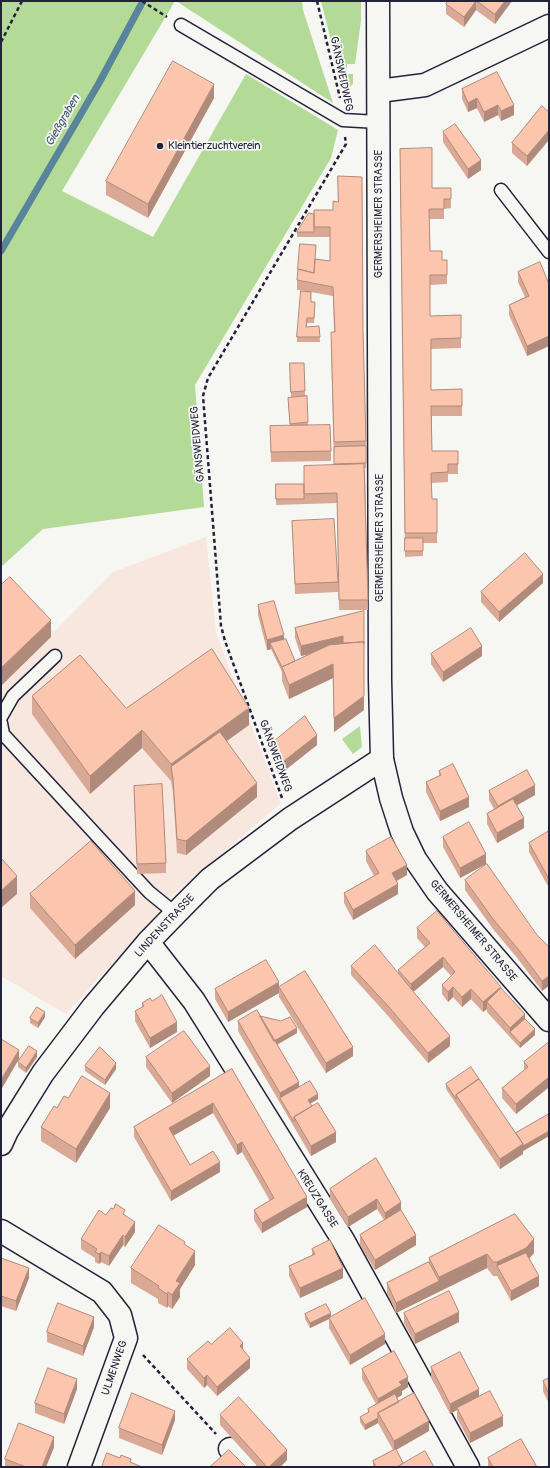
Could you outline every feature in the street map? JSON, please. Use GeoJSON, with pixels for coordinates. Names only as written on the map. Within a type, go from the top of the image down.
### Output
{"type":"FeatureCollection","features":[{"type":"Feature","properties":{"kind":"street","name":"GERMERSHEIMER STRASSE"},"geometry":{"type":"LineString","coordinates":[[378,1],[380,680],[382,759],[391,798],[402,832],[415,859],[437,890],[549,1020]]}},
{"type":"Feature","properties":{"kind":"street"},"geometry":{"type":"LineString","coordinates":[[379,91],[425,85],[549,26]]}},
{"type":"Feature","properties":{"kind":"street","name":"LINDENSTRASSE"},"geometry":{"type":"LineString","coordinates":[[3,1134],[44,1072],[93,1007],[148,942],[210,879],[290,819],[382,759]]}},
{"type":"Feature","properties":{"kind":"street","name":"KREUZGASSE"},"geometry":{"type":"LineString","coordinates":[[148,942],[194,1001],[343,1240],[468,1467]]}},
{"type":"Feature","properties":{"kind":"street","name":"ULMENWEG"},"geometry":{"type":"LineString","coordinates":[[1,1232],[102,1292],[120,1315],[126,1338],[79,1467]]}},
{"type":"Feature","properties":{"kind":"street"},"geometry":{"type":"LineString","coordinates":[[230,1449],[246,1467]]}},
{"type":"Feature","properties":{"kind":"lane"},"geometry":{"type":"LineString","coordinates":[[182,25],[343,120],[378,122]]}},
{"type":"Feature","properties":{"kind":"lane"},"geometry":{"type":"LineString","coordinates":[[501,190],[549,252]]}},
{"type":"Feature","properties":{"kind":"lane"},"geometry":{"type":"LineString","coordinates":[[1,717],[13,696],[55,656]]}},
{"type":"Feature","properties":{"kind":"lane"},"geometry":{"type":"LineString","coordinates":[[1,723],[3,734],[149,892],[176,914]]}},
{"type":"Feature","properties":{"kind":"path"},"geometry":{"type":"LineString","coordinates":[[1,42],[22,1]]}},
{"type":"Feature","properties":{"kind":"path"},"geometry":{"type":"LineString","coordinates":[[142,1],[154,8]]}},
{"type":"Feature","properties":{"kind":"path","name":"GÄNSWEIDWEG"},"geometry":{"type":"LineString","coordinates":[[290,819],[225,641],[221,626],[203,396],[208,378],[346,144],[341,100],[317,1]]}},
{"type":"Feature","properties":{"kind":"path"},"geometry":{"type":"LineString","coordinates":[[126,1338],[230,1449]]}},
{"type":"Feature","properties":{"kind":"shaded area"},"geometry":{"type":"Polygon","coordinates":[[[206,537],[216,633],[281,803],[177,892],[66,1014],[1,976],[1,593],[8,587],[54,632],[113,572],[206,537]]]}},
{"type":"Feature","properties":{"kind":"green space"},"geometry":{"type":"Polygon","coordinates":[[[1,1],[175,1],[62,191],[153,237],[246,74],[338,130],[331,158],[195,385],[204,507],[43,529],[1,567],[1,1]]]}},
{"type":"Feature","properties":{"kind":"green space"},"geometry":{"type":"Polygon","coordinates":[[[176,1],[302,1],[303,10],[333,103],[176,1]]]}},
{"type":"Feature","properties":{"kind":"green space"},"geometry":{"type":"Polygon","coordinates":[[[321,1],[361,1],[361,21],[355,64],[347,64],[346,74],[353,74],[353,84],[345,92],[341,81],[321,1]]]}},
{"type":"Feature","properties":{"kind":"green space"},"geometry":{"type":"Polygon","coordinates":[[[360,726],[362,747],[353,754],[342,739],[360,726]]]}},
{"type":"Feature","properties":{"kind":"building"},"geometry":{"type":"Polygon","coordinates":[[[448,1],[476,1],[464,17],[446,4],[448,1]]]}},
{"type":"Feature","properties":{"kind":"building"},"geometry":{"type":"Polygon","coordinates":[[[477,1],[505,1],[495,14],[477,1]]]}},
{"type":"Feature","properties":{"kind":"building","name":"Kleintierzuchtverein"},"geometry":{"type":"Polygon","coordinates":[[[173,61],[214,84],[148,204],[106,181],[173,61]]]}},
{"type":"Feature","properties":{"kind":"building"},"geometry":{"type":"Polygon","coordinates":[[[497,72],[514,105],[501,111],[498,105],[484,112],[477,98],[468,103],[462,89],[497,72]]]}},
{"type":"Feature","properties":{"kind":"building"},"geometry":{"type":"Polygon","coordinates":[[[542,106],[549,112],[549,130],[527,156],[512,143],[542,106]]]}},
{"type":"Feature","properties":{"kind":"building"},"geometry":{"type":"Polygon","coordinates":[[[455,124],[481,160],[468,169],[443,132],[455,124]]]}},
{"type":"Feature","properties":{"kind":"building"},"geometry":{"type":"Polygon","coordinates":[[[432,148],[432,188],[451,188],[451,199],[444,199],[444,209],[429,209],[430,251],[442,251],[442,260],[447,260],[447,275],[430,275],[430,316],[461,315],[461,338],[431,339],[431,390],[462,389],[462,406],[431,406],[432,451],[458,451],[458,464],[448,464],[448,472],[431,473],[432,499],[437,499],[437,533],[405,533],[400,149],[432,148]]]}},
{"type":"Feature","properties":{"kind":"building"},"geometry":{"type":"Polygon","coordinates":[[[338,176],[362,177],[363,331],[366,441],[334,442],[331,332],[335,332],[333,287],[297,280],[298,269],[314,273],[315,259],[330,261],[330,227],[314,227],[314,210],[333,210],[333,201],[338,202],[338,176]]]}},
{"type":"Feature","properties":{"kind":"building"},"geometry":{"type":"Polygon","coordinates":[[[309,213],[314,214],[314,232],[297,232],[309,213]]]}},
{"type":"Feature","properties":{"kind":"building"},"geometry":{"type":"Polygon","coordinates":[[[300,244],[316,245],[314,273],[298,269],[300,244]]]}},
{"type":"Feature","properties":{"kind":"building"},"geometry":{"type":"Polygon","coordinates":[[[540,262],[549,284],[549,336],[527,346],[509,305],[529,296],[518,272],[540,262]]]}},
{"type":"Feature","properties":{"kind":"building"},"geometry":{"type":"Polygon","coordinates":[[[301,291],[311,292],[311,302],[315,302],[314,318],[307,318],[306,327],[319,326],[320,337],[297,337],[301,291]]]}},
{"type":"Feature","properties":{"kind":"building"},"geometry":{"type":"Polygon","coordinates":[[[290,363],[304,363],[305,391],[291,392],[290,363]]]}},
{"type":"Feature","properties":{"kind":"building"},"geometry":{"type":"Polygon","coordinates":[[[307,396],[308,422],[290,424],[288,398],[307,396]]]}},
{"type":"Feature","properties":{"kind":"building"},"geometry":{"type":"Polygon","coordinates":[[[330,425],[331,451],[271,452],[270,426],[330,425]]]}},
{"type":"Feature","properties":{"kind":"building"},"geometry":{"type":"Polygon","coordinates":[[[366,446],[366,463],[334,464],[334,447],[366,446]]]}},
{"type":"Feature","properties":{"kind":"building"},"geometry":{"type":"Polygon","coordinates":[[[364,464],[368,600],[339,600],[337,493],[304,494],[304,466],[364,464]]]}},
{"type":"Feature","properties":{"kind":"building"},"geometry":{"type":"Polygon","coordinates":[[[276,484],[304,484],[304,499],[276,499],[276,484]]]}},
{"type":"Feature","properties":{"kind":"building"},"geometry":{"type":"Polygon","coordinates":[[[334,519],[338,582],[295,584],[292,521],[334,519]]]}},
{"type":"Feature","properties":{"kind":"building"},"geometry":{"type":"Polygon","coordinates":[[[405,538],[423,538],[423,551],[405,551],[405,538]]]}},
{"type":"Feature","properties":{"kind":"building"},"geometry":{"type":"Polygon","coordinates":[[[525,553],[543,574],[499,612],[481,592],[525,553]]]}},
{"type":"Feature","properties":{"kind":"building"},"geometry":{"type":"Polygon","coordinates":[[[10,577],[51,620],[1,668],[1,585],[10,577]]]}},
{"type":"Feature","properties":{"kind":"building"},"geometry":{"type":"Polygon","coordinates":[[[274,601],[284,635],[267,640],[258,605],[274,601]]]}},
{"type":"Feature","properties":{"kind":"building"},"geometry":{"type":"Polygon","coordinates":[[[364,611],[364,642],[343,643],[343,636],[301,646],[295,628],[364,611]]]}},
{"type":"Feature","properties":{"kind":"building"},"geometry":{"type":"Polygon","coordinates":[[[471,628],[482,646],[443,672],[431,654],[471,628]]]}},
{"type":"Feature","properties":{"kind":"building"},"geometry":{"type":"Polygon","coordinates":[[[286,639],[295,661],[282,667],[270,643],[286,639]]]}},
{"type":"Feature","properties":{"kind":"building"},"geometry":{"type":"Polygon","coordinates":[[[364,642],[364,696],[334,718],[333,664],[289,685],[282,667],[329,645],[364,642]]]}},
{"type":"Feature","properties":{"kind":"building"},"geometry":{"type":"Polygon","coordinates":[[[212,649],[249,708],[171,764],[142,730],[90,776],[32,696],[80,655],[126,708],[212,649]]]}},
{"type":"Feature","properties":{"kind":"building"},"geometry":{"type":"Polygon","coordinates":[[[305,716],[317,735],[279,765],[271,744],[305,716]]]}},
{"type":"Feature","properties":{"kind":"building"},"geometry":{"type":"Polygon","coordinates":[[[220,732],[257,783],[186,841],[177,839],[171,767],[220,732]]]}},
{"type":"Feature","properties":{"kind":"building"},"geometry":{"type":"Polygon","coordinates":[[[453,764],[469,797],[440,811],[426,782],[441,775],[439,771],[453,764]]]}},
{"type":"Feature","properties":{"kind":"building"},"geometry":{"type":"Polygon","coordinates":[[[527,770],[535,785],[498,806],[489,791],[527,770]]]}},
{"type":"Feature","properties":{"kind":"building"},"geometry":{"type":"Polygon","coordinates":[[[162,784],[166,863],[137,864],[134,786],[162,784]]]}},
{"type":"Feature","properties":{"kind":"building"},"geometry":{"type":"Polygon","coordinates":[[[513,799],[524,818],[497,833],[487,814],[513,799]]]}},
{"type":"Feature","properties":{"kind":"building"},"geometry":{"type":"Polygon","coordinates":[[[469,822],[486,854],[460,868],[443,837],[469,822]]]}},
{"type":"Feature","properties":{"kind":"building"},"geometry":{"type":"Polygon","coordinates":[[[549,831],[549,879],[529,843],[549,831]]]}},
{"type":"Feature","properties":{"kind":"building"},"geometry":{"type":"Polygon","coordinates":[[[391,837],[407,865],[392,873],[398,884],[353,910],[344,893],[379,873],[366,851],[391,837]]]}},
{"type":"Feature","properties":{"kind":"building"},"geometry":{"type":"Polygon","coordinates":[[[91,841],[135,891],[75,945],[30,894],[91,841]]]}},
{"type":"Feature","properties":{"kind":"building"},"geometry":{"type":"Polygon","coordinates":[[[1,858],[17,876],[1,891],[1,858]]]}},
{"type":"Feature","properties":{"kind":"building"},"geometry":{"type":"Polygon","coordinates":[[[487,864],[537,935],[549,947],[549,976],[542,981],[493,919],[465,880],[487,864]]]}},
{"type":"Feature","properties":{"kind":"building"},"geometry":{"type":"Polygon","coordinates":[[[437,911],[501,987],[483,1002],[471,989],[462,997],[453,987],[448,992],[442,985],[455,972],[443,957],[411,984],[398,970],[430,943],[417,928],[437,911]]]}},
{"type":"Feature","properties":{"kind":"building"},"geometry":{"type":"Polygon","coordinates":[[[375,945],[450,1036],[428,1053],[389,1007],[351,966],[375,945]]]}},
{"type":"Feature","properties":{"kind":"building"},"geometry":{"type":"Polygon","coordinates":[[[266,960],[279,982],[228,1012],[215,989],[266,960]]]}},
{"type":"Feature","properties":{"kind":"building"},"geometry":{"type":"Polygon","coordinates":[[[305,971],[353,1047],[326,1063],[279,987],[305,971]]]}},
{"type":"Feature","properties":{"kind":"building"},"geometry":{"type":"Polygon","coordinates":[[[501,988],[525,1014],[510,1028],[487,1002],[501,988]]]}},
{"type":"Feature","properties":{"kind":"building"},"geometry":{"type":"Polygon","coordinates":[[[162,995],[177,1022],[150,1038],[135,1011],[144,1006],[142,1003],[150,998],[152,1001],[162,995]]]}},
{"type":"Feature","properties":{"kind":"building"},"geometry":{"type":"Polygon","coordinates":[[[37,1007],[45,1012],[38,1023],[30,1018],[37,1007]]]}},
{"type":"Feature","properties":{"kind":"building"},"geometry":{"type":"Polygon","coordinates":[[[257,1010],[299,1082],[280,1093],[238,1021],[257,1010]]]}},
{"type":"Feature","properties":{"kind":"building"},"geometry":{"type":"Polygon","coordinates":[[[260,1016],[281,1021],[290,1017],[297,1028],[274,1041],[260,1016]]]}},
{"type":"Feature","properties":{"kind":"building"},"geometry":{"type":"Polygon","coordinates":[[[525,1019],[535,1029],[520,1043],[510,1032],[525,1019]]]}},
{"type":"Feature","properties":{"kind":"building"},"geometry":{"type":"Polygon","coordinates":[[[184,1031],[210,1066],[172,1093],[146,1057],[184,1031]]]}},
{"type":"Feature","properties":{"kind":"building"},"geometry":{"type":"Polygon","coordinates":[[[1,1039],[19,1050],[1,1080],[1,1039]]]}},
{"type":"Feature","properties":{"kind":"building"},"geometry":{"type":"Polygon","coordinates":[[[548,1043],[549,1077],[516,1104],[502,1088],[528,1067],[524,1062],[548,1043]]]}},
{"type":"Feature","properties":{"kind":"building"},"geometry":{"type":"Polygon","coordinates":[[[29,1046],[37,1051],[26,1068],[18,1062],[29,1046]]]}},
{"type":"Feature","properties":{"kind":"building"},"geometry":{"type":"Polygon","coordinates":[[[100,1047],[116,1063],[105,1080],[85,1066],[100,1047]]]}},
{"type":"Feature","properties":{"kind":"building"},"geometry":{"type":"Polygon","coordinates":[[[471,1067],[479,1079],[456,1095],[456,1099],[446,1084],[471,1067]]]}},
{"type":"Feature","properties":{"kind":"building"},"geometry":{"type":"Polygon","coordinates":[[[232,1069],[307,1197],[262,1223],[254,1210],[274,1198],[242,1142],[237,1145],[213,1103],[169,1128],[190,1165],[213,1151],[220,1162],[171,1191],[134,1127],[232,1069]]]}},
{"type":"Feature","properties":{"kind":"building"},"geometry":{"type":"Polygon","coordinates":[[[82,1076],[110,1093],[76,1149],[41,1127],[54,1106],[57,1108],[64,1096],[68,1098],[82,1076]]]}},
{"type":"Feature","properties":{"kind":"building"},"geometry":{"type":"Polygon","coordinates":[[[479,1079],[523,1144],[500,1159],[456,1095],[479,1079]]]}},
{"type":"Feature","properties":{"kind":"building"},"geometry":{"type":"Polygon","coordinates":[[[310,1081],[318,1094],[308,1100],[312,1106],[294,1117],[294,1122],[280,1098],[310,1081]]]}},
{"type":"Feature","properties":{"kind":"building"},"geometry":{"type":"Polygon","coordinates":[[[318,1103],[336,1132],[311,1146],[294,1117],[318,1103]]]}},
{"type":"Feature","properties":{"kind":"building"},"geometry":{"type":"Polygon","coordinates":[[[549,1114],[549,1131],[523,1146],[516,1133],[549,1114]]]}},
{"type":"Feature","properties":{"kind":"building"},"geometry":{"type":"Polygon","coordinates":[[[376,1158],[401,1202],[385,1213],[377,1199],[348,1217],[330,1189],[376,1158]]]}},
{"type":"Feature","properties":{"kind":"building"},"geometry":{"type":"Polygon","coordinates":[[[116,1204],[125,1210],[123,1214],[135,1222],[125,1237],[123,1235],[109,1256],[101,1252],[99,1254],[95,1252],[97,1249],[81,1239],[99,1210],[106,1215],[116,1204]]]}},
{"type":"Feature","properties":{"kind":"building"},"geometry":{"type":"Polygon","coordinates":[[[401,1210],[416,1235],[375,1260],[360,1235],[401,1210]]]}},
{"type":"Feature","properties":{"kind":"building"},"geometry":{"type":"Polygon","coordinates":[[[515,1214],[534,1239],[526,1248],[497,1262],[493,1262],[487,1254],[439,1277],[429,1258],[515,1214]]]}},
{"type":"Feature","properties":{"kind":"building"},"geometry":{"type":"Polygon","coordinates":[[[159,1225],[185,1242],[184,1244],[195,1251],[176,1281],[180,1283],[172,1295],[168,1292],[167,1294],[158,1288],[159,1286],[131,1268],[159,1225]]]}},
{"type":"Feature","properties":{"kind":"building"},"geometry":{"type":"Polygon","coordinates":[[[330,1240],[343,1268],[300,1288],[289,1266],[315,1254],[312,1249],[330,1240]]]}},
{"type":"Feature","properties":{"kind":"building"},"geometry":{"type":"Polygon","coordinates":[[[526,1253],[539,1276],[511,1291],[497,1266],[526,1253]]]}},
{"type":"Feature","properties":{"kind":"building"},"geometry":{"type":"Polygon","coordinates":[[[1,1258],[29,1268],[16,1301],[1,1296],[1,1258]]]}},
{"type":"Feature","properties":{"kind":"building"},"geometry":{"type":"Polygon","coordinates":[[[429,1262],[439,1281],[396,1303],[387,1283],[429,1262]]]}},
{"type":"Feature","properties":{"kind":"building"},"geometry":{"type":"Polygon","coordinates":[[[449,1291],[459,1312],[415,1334],[404,1313],[449,1291]]]}},
{"type":"Feature","properties":{"kind":"building"},"geometry":{"type":"Polygon","coordinates":[[[365,1298],[385,1334],[350,1355],[329,1318],[365,1298]]]}},
{"type":"Feature","properties":{"kind":"building"},"geometry":{"type":"Polygon","coordinates":[[[58,1303],[94,1317],[83,1346],[47,1332],[58,1303]]]}},
{"type":"Feature","properties":{"kind":"building"},"geometry":{"type":"Polygon","coordinates":[[[326,1304],[331,1313],[310,1323],[305,1314],[326,1304]]]}},
{"type":"Feature","properties":{"kind":"building"},"geometry":{"type":"Polygon","coordinates":[[[230,1328],[243,1343],[240,1346],[250,1358],[217,1387],[207,1375],[204,1378],[187,1359],[208,1341],[211,1344],[230,1328]]]}},
{"type":"Feature","properties":{"kind":"building"},"geometry":{"type":"Polygon","coordinates":[[[394,1351],[408,1377],[399,1382],[402,1385],[378,1399],[362,1369],[394,1351]]]}},
{"type":"Feature","properties":{"kind":"building"},"geometry":{"type":"Polygon","coordinates":[[[460,1352],[479,1389],[450,1404],[431,1367],[460,1352]]]}},
{"type":"Feature","properties":{"kind":"building"},"geometry":{"type":"Polygon","coordinates":[[[48,1368],[77,1379],[64,1414],[35,1403],[48,1368]]]}},
{"type":"Feature","properties":{"kind":"building"},"geometry":{"type":"Polygon","coordinates":[[[549,1378],[549,1394],[543,1381],[549,1378]]]}},
{"type":"Feature","properties":{"kind":"building"},"geometry":{"type":"Polygon","coordinates":[[[490,1391],[503,1416],[470,1433],[457,1408],[490,1391]]]}},
{"type":"Feature","properties":{"kind":"building"},"geometry":{"type":"Polygon","coordinates":[[[132,1393],[175,1411],[162,1445],[119,1428],[132,1393]]]}},
{"type":"Feature","properties":{"kind":"building"},"geometry":{"type":"Polygon","coordinates":[[[414,1393],[429,1421],[394,1441],[378,1413],[414,1393]]]}},
{"type":"Feature","properties":{"kind":"building"},"geometry":{"type":"Polygon","coordinates":[[[395,1394],[399,1402],[378,1413],[378,1418],[365,1425],[360,1417],[369,1412],[368,1409],[395,1394]]]}},
{"type":"Feature","properties":{"kind":"building"},"geometry":{"type":"Polygon","coordinates":[[[239,1397],[287,1450],[269,1467],[267,1467],[220,1415],[239,1397]]]}},
{"type":"Feature","properties":{"kind":"building"},"geometry":{"type":"Polygon","coordinates":[[[19,1423],[54,1437],[42,1467],[26,1467],[5,1459],[19,1423]]]}},
{"type":"Feature","properties":{"kind":"building"},"geometry":{"type":"Polygon","coordinates":[[[521,1439],[537,1467],[493,1467],[488,1458],[521,1439]]]}},
{"type":"Feature","properties":{"kind":"building"},"geometry":{"type":"Polygon","coordinates":[[[396,1449],[403,1463],[397,1467],[376,1467],[373,1461],[396,1449]]]}},
{"type":"Feature","properties":{"kind":"building"},"geometry":{"type":"Polygon","coordinates":[[[229,1450],[246,1467],[210,1467],[229,1450]]]}},
{"type":"Feature","properties":{"kind":"building"},"geometry":{"type":"Polygon","coordinates":[[[425,1451],[434,1467],[397,1467],[425,1451]]]}},
{"type":"Feature","properties":{"kind":"building"},"geometry":{"type":"Polygon","coordinates":[[[107,1453],[120,1458],[121,1455],[131,1459],[130,1462],[142,1467],[102,1467],[107,1453]]]}},
{"type":"Feature","properties":{"kind":"waterway","name":"Gießgraben"},"geometry":{"type":"LineString","coordinates":[[1,251],[99,83],[143,1]]}},
{"type":"Feature","properties":{"kind":"place","name":"Kleintierzuchtverein"},"geometry":{"type":"Point","coordinates":[160,146]}}]}
